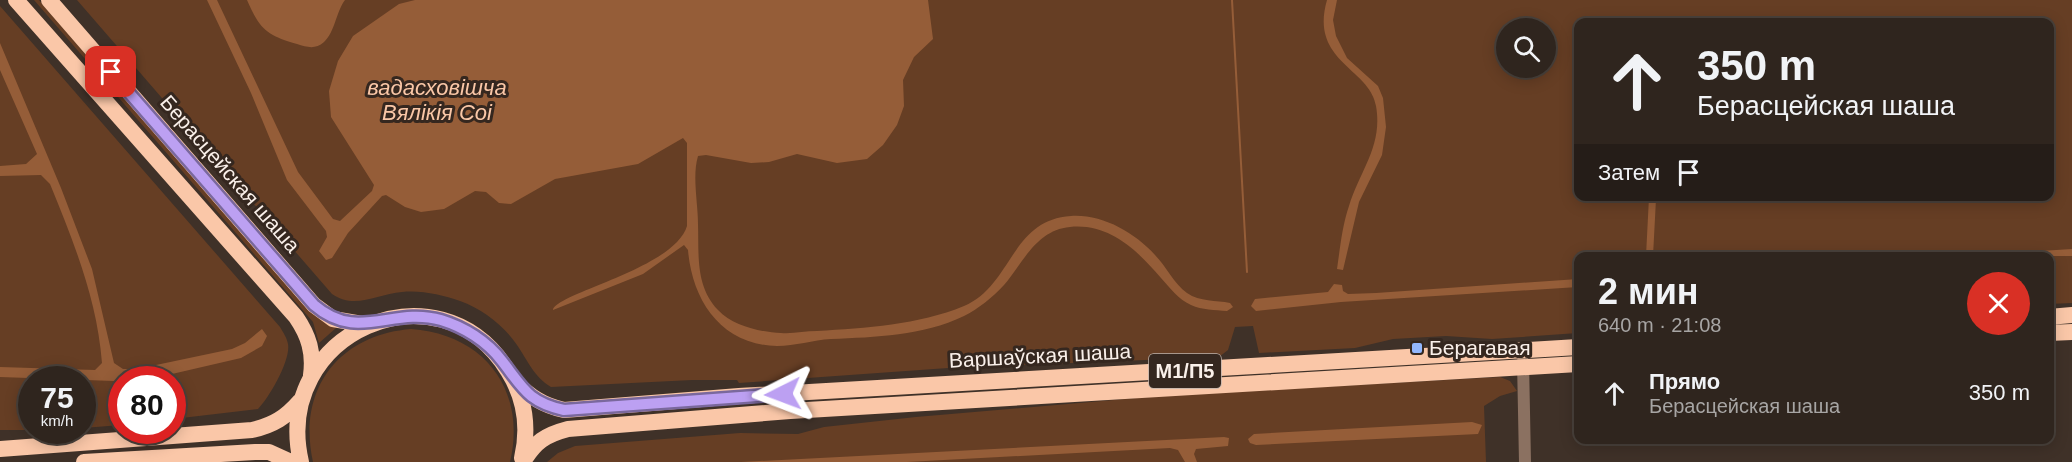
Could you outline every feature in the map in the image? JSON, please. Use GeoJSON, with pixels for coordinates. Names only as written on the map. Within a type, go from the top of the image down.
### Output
{"type":"FeatureCollection","features":[{"type":"Feature","properties":{"kind":"highway"},"geometry":{"type":"LineString","coordinates":[[16,0],[296,317],[312,350],[311,375]]}},
{"type":"Feature","properties":{"kind":"highway","name":"Берасцейская шаша"},"geometry":{"type":"LineString","coordinates":[[49,0],[314,305],[333,319],[368,325]]}},
{"type":"Feature","properties":{"kind":"highway"},"geometry":{"type":"LineString","coordinates":[[2054,317],[2072,315]]}},
{"type":"Feature","properties":{"kind":"highway","name":"Варшаўская шаша"},"geometry":{"type":"LineString","coordinates":[[302,462],[297,441],[301,400],[311,375],[335,345],[368,325],[392,318],[417,316],[456,326],[484,343],[502,360],[514,381],[522,402],[525,424],[522,462]]}},
{"type":"Feature","properties":{"kind":"highway"},"geometry":{"type":"LineString","coordinates":[[2054,333],[2072,332]]}},
{"type":"Feature","properties":{"kind":"highway","name":"Варшаўская шаша"},"geometry":{"type":"LineString","coordinates":[[522,462],[532,447],[545,435],[568,429],[1523,358],[1574,348]]}},
{"type":"Feature","properties":{"kind":"highway","name":"Варшаўская шаша"},"geometry":{"type":"LineString","coordinates":[[514,381],[533,400],[545,406],[564,410],[739,396],[1523,358],[1574,364]]}},
{"type":"Feature","properties":{"kind":"highway","name":"Варшаўская шаша"},"geometry":{"type":"LineString","coordinates":[[0,448],[252,430],[270,426],[286,417],[301,400]]}},
{"type":"Feature","properties":{"kind":"highway"},"geometry":{"type":"LineString","coordinates":[[84,462],[255,452],[269,452],[291,462]]}},
{"type":"Feature","properties":{"kind":"street"},"geometry":{"type":"LineString","coordinates":[[1523,358],[1525,462]]}},
{"type":"Feature","properties":{"kind":"shaded area"},"geometry":{"type":"Polygon","coordinates":[[[34,0],[39,0],[311,312],[336,328],[319,343],[313,322],[34,0]]]}},
{"type":"Feature","properties":{"kind":"shaded area"},"geometry":{"type":"Polygon","coordinates":[[[77,0],[2072,0],[2072,303],[2054,304],[2054,252],[1574,252],[1574,333],[1492,339],[1446,336],[1393,339],[1355,348],[1259,353],[1253,326],[1235,327],[1228,350],[1219,357],[948,368],[739,383],[737,380],[692,380],[551,387],[536,374],[506,331],[485,313],[469,304],[439,295],[417,292],[393,293],[366,300],[349,301],[332,294],[77,0]]]}},
{"type":"Feature","properties":{"kind":"shaded area"},"geometry":{"type":"Polygon","coordinates":[[[0,6],[280,327],[286,337],[288,351],[283,369],[258,409],[186,417],[186,366],[108,366],[108,426],[96,427],[96,366],[18,366],[18,430],[0,430],[0,6]]]}},
{"type":"Feature","properties":{"kind":"shaded area"},"geometry":{"type":"Polygon","coordinates":[[[411,329],[437,333],[460,342],[479,354],[494,370],[505,390],[512,412],[514,436],[510,462],[313,462],[310,436],[311,412],[318,390],[329,371],[344,355],[363,342],[385,333],[411,329]]]}},
{"type":"Feature","properties":{"kind":"shaded area"},"geometry":{"type":"Polygon","coordinates":[[[1500,377],[1510,381],[1517,391],[1500,396],[1484,406],[1486,462],[547,462],[558,453],[575,446],[740,433],[798,434],[824,427],[916,417],[1160,396],[1500,377]]]}},
{"type":"Feature","properties":{"kind":"water","name":"вадасховішча Вялікія Соі"},"geometry":{"type":"Polygon","coordinates":[[[207,0],[217,0],[298,172],[333,219],[340,221],[372,191],[374,185],[331,117],[329,91],[338,61],[353,36],[399,4],[415,0],[928,0],[933,39],[914,57],[903,80],[904,106],[897,125],[883,145],[867,159],[837,163],[797,154],[769,162],[751,163],[706,155],[698,156],[695,181],[700,269],[705,291],[718,310],[724,316],[747,327],[786,333],[873,327],[929,318],[964,306],[980,296],[993,284],[1023,241],[1035,229],[1051,220],[1071,216],[1094,218],[1117,226],[1147,247],[1187,293],[1203,299],[1230,303],[1233,307],[1227,311],[1213,310],[1186,303],[1121,240],[1097,229],[1070,227],[1058,229],[1039,241],[1000,289],[969,313],[948,323],[915,332],[777,346],[757,344],[740,338],[725,328],[703,302],[696,286],[688,250],[684,245],[643,274],[553,310],[559,303],[573,296],[640,267],[661,255],[678,241],[687,226],[687,143],[683,138],[638,164],[555,179],[511,204],[499,203],[486,192],[475,191],[444,209],[421,212],[405,207],[386,195],[382,196],[348,233],[332,258],[326,260],[319,251],[327,237],[326,231],[287,180],[251,93],[207,0]]]}},
{"type":"Feature","properties":{"kind":"water"},"geometry":{"type":"Polygon","coordinates":[[[247,0],[345,0],[328,38],[321,45],[311,47],[271,34],[256,18],[247,0]]]}},
{"type":"Feature","properties":{"kind":"water"},"geometry":{"type":"Polygon","coordinates":[[[1327,0],[1337,0],[1333,20],[1336,36],[1347,58],[1378,86],[1383,98],[1386,127],[1382,155],[1359,202],[1343,270],[1337,269],[1345,221],[1373,146],[1377,120],[1376,106],[1371,93],[1333,51],[1326,37],[1324,21],[1327,0]]]}},
{"type":"Feature","properties":{"kind":"water"},"geometry":{"type":"Polygon","coordinates":[[[0,43],[61,188],[92,269],[114,363],[118,366],[108,366],[108,381],[96,380],[96,369],[102,363],[90,294],[76,250],[50,184],[41,175],[0,176],[0,166],[26,164],[37,154],[0,70],[0,43]]]}},
{"type":"Feature","properties":{"kind":"water"},"geometry":{"type":"Polygon","coordinates":[[[1649,201],[1656,201],[1653,252],[1646,252],[1649,201]]]}},
{"type":"Feature","properties":{"kind":"water"},"geometry":{"type":"Polygon","coordinates":[[[2072,249],[2072,256],[2054,256],[2054,252],[2024,252],[2072,249]]]}},
{"type":"Feature","properties":{"kind":"water"},"geometry":{"type":"Polygon","coordinates":[[[1574,279],[1574,287],[1341,302],[1256,311],[1251,306],[1255,299],[1328,292],[1334,284],[1342,285],[1343,291],[1348,294],[1574,279]]]}},
{"type":"Feature","properties":{"kind":"water"},"geometry":{"type":"Polygon","coordinates":[[[262,329],[267,336],[262,346],[241,358],[186,371],[186,366],[151,366],[232,349],[245,343],[262,329]]]}},
{"type":"Feature","properties":{"kind":"water"},"geometry":{"type":"Polygon","coordinates":[[[0,367],[18,368],[18,378],[0,377],[0,367]]]}},
{"type":"Feature","properties":{"kind":"water"},"geometry":{"type":"Polygon","coordinates":[[[1472,422],[1482,425],[1478,434],[1256,445],[1250,443],[1248,439],[1254,434],[1472,422]]]}},
{"type":"Feature","properties":{"kind":"water"},"geometry":{"type":"Polygon","coordinates":[[[1229,438],[1228,446],[1196,449],[1194,454],[1197,462],[1185,462],[1178,450],[1170,448],[907,462],[741,462],[1229,438]]]}},
{"type":"Feature","properties":{"kind":"waterway"},"geometry":{"type":"LineString","coordinates":[[1232,0],[1247,272]]}},
{"type":"Feature","properties":{"kind":"place","name":"Берагавая"},"geometry":{"type":"Point","coordinates":[1417,348]}},
{"type":"Feature","properties":{"kind":"route"},"geometry":{"type":"LineString","coordinates":[[111,72],[314,305],[333,319],[368,325],[392,318],[417,316],[441,320],[464,329],[502,360],[514,381],[533,400],[545,406],[564,410],[783,394]]}}]}
